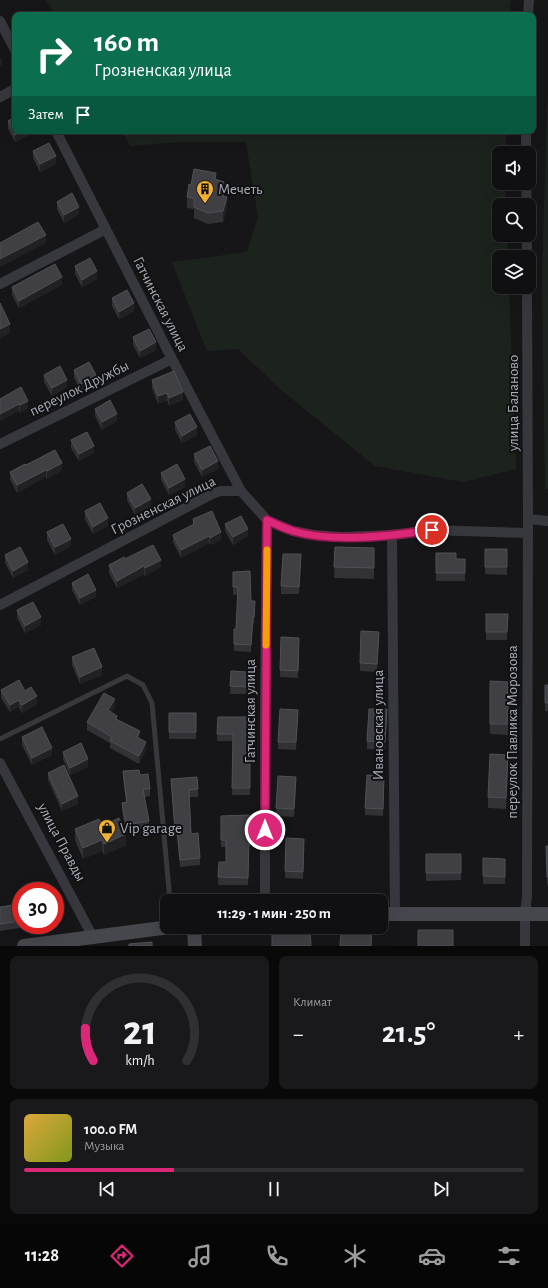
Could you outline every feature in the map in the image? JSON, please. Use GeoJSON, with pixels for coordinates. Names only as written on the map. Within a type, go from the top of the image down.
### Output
{"type":"FeatureCollection","features":[{"type":"Feature","properties":{"kind":"main road"},"geometry":{"type":"LineString","coordinates":[[388,914],[548,914]]}},
{"type":"Feature","properties":{"kind":"main road"},"geometry":{"type":"LineString","coordinates":[[24,946],[160,928]]}},
{"type":"Feature","properties":{"kind":"main road"},"geometry":{"type":"LineString","coordinates":[[194,934],[195,946]]}},
{"type":"Feature","properties":{"kind":"street"},"geometry":{"type":"LineString","coordinates":[[528,12],[530,0]]}},
{"type":"Feature","properties":{"kind":"street"},"geometry":{"type":"LineString","coordinates":[[0,21],[12,44]]}},
{"type":"Feature","properties":{"kind":"street"},"geometry":{"type":"LineString","coordinates":[[0,97],[12,91]]}},
{"type":"Feature","properties":{"kind":"street","name":"Гатчинская улица"},"geometry":{"type":"LineString","coordinates":[[58,134],[241,491]]}},
{"type":"Feature","properties":{"kind":"street"},"geometry":{"type":"LineString","coordinates":[[526,134],[526,146]]}},
{"type":"Feature","properties":{"kind":"street"},"geometry":{"type":"LineString","coordinates":[[0,284],[106,230]]}},
{"type":"Feature","properties":{"kind":"street","name":"улица Баланово"},"geometry":{"type":"LineString","coordinates":[[527,294],[528,519]]}},
{"type":"Feature","properties":{"kind":"street","name":"переулок Дружбы"},"geometry":{"type":"LineString","coordinates":[[0,444],[172,359]]}},
{"type":"Feature","properties":{"kind":"street","name":"Грозненская улица"},"geometry":{"type":"LineString","coordinates":[[0,605],[212,494],[221,491],[241,491]]}},
{"type":"Feature","properties":{"kind":"street"},"geometry":{"type":"LineString","coordinates":[[241,491],[267,520],[293,531],[314,535],[341,537],[392,535],[432,530],[528,533]]}},
{"type":"Feature","properties":{"kind":"street"},"geometry":{"type":"LineString","coordinates":[[528,519],[548,521]]}},
{"type":"Feature","properties":{"kind":"street","name":"переулок Павлика Морозова"},"geometry":{"type":"LineString","coordinates":[[525,946],[525,914],[527,896],[528,519]]}},
{"type":"Feature","properties":{"kind":"street","name":"Гатчинская улица"},"geometry":{"type":"LineString","coordinates":[[265,894],[267,520]]}},
{"type":"Feature","properties":{"kind":"street","name":"Ивановская улица"},"geometry":{"type":"LineString","coordinates":[[388,914],[392,535]]}},
{"type":"Feature","properties":{"kind":"street","name":"улица Правды"},"geometry":{"type":"LineString","coordinates":[[0,763],[93,937]]}},
{"type":"Feature","properties":{"kind":"lane"},"geometry":{"type":"LineString","coordinates":[[0,739],[127,676],[143,685],[152,703],[169,894]]}},
{"type":"Feature","properties":{"kind":"shaded area"},"geometry":{"type":"Polygon","coordinates":[[[46,0],[511,0],[510,12],[53,12],[46,0]]]}},
{"type":"Feature","properties":{"kind":"shaded area"},"geometry":{"type":"Polygon","coordinates":[[[548,85],[548,489],[545,489],[542,269],[548,85]]]}},
{"type":"Feature","properties":{"kind":"shaded area"},"geometry":{"type":"Polygon","coordinates":[[[124,134],[506,134],[506,146],[492,146],[492,190],[505,190],[506,198],[492,198],[492,242],[507,242],[508,250],[492,250],[492,294],[509,294],[516,469],[463,482],[375,466],[280,389],[238,349],[207,351],[172,262],[247,252],[258,217],[246,142],[181,142],[130,146],[124,134]]]}},
{"type":"Feature","properties":{"kind":"building"},"geometry":{"type":"Polygon","coordinates":[[[12,119],[12,129],[8,121],[12,119]]]}},
{"type":"Feature","properties":{"kind":"building"},"geometry":{"type":"Polygon","coordinates":[[[49,143],[56,156],[40,164],[33,151],[49,143]]]}},
{"type":"Feature","properties":{"kind":"building","name":"Мечеть"},"geometry":{"type":"Polygon","coordinates":[[[194,169],[216,173],[215,179],[224,182],[222,190],[224,191],[223,196],[227,197],[223,211],[208,213],[194,207],[194,198],[187,197],[189,184],[191,185],[194,169]]]}},
{"type":"Feature","properties":{"kind":"building"},"geometry":{"type":"Polygon","coordinates":[[[72,193],[79,207],[64,215],[57,202],[72,193]]]}},
{"type":"Feature","properties":{"kind":"building"},"geometry":{"type":"Polygon","coordinates":[[[38,222],[46,235],[0,259],[0,243],[38,222]]]}},
{"type":"Feature","properties":{"kind":"building"},"geometry":{"type":"Polygon","coordinates":[[[90,258],[97,271],[82,280],[75,266],[90,258]]]}},
{"type":"Feature","properties":{"kind":"building"},"geometry":{"type":"Polygon","coordinates":[[[55,264],[62,277],[19,301],[12,287],[55,264]]]}},
{"type":"Feature","properties":{"kind":"building"},"geometry":{"type":"Polygon","coordinates":[[[127,290],[134,303],[119,312],[112,298],[127,290]]]}},
{"type":"Feature","properties":{"kind":"building"},"geometry":{"type":"Polygon","coordinates":[[[0,303],[10,324],[0,329],[0,303]]]}},
{"type":"Feature","properties":{"kind":"building"},"geometry":{"type":"Polygon","coordinates":[[[149,329],[156,342],[140,351],[133,337],[149,329]]]}},
{"type":"Feature","properties":{"kind":"building"},"geometry":{"type":"Polygon","coordinates":[[[89,362],[96,375],[81,384],[74,370],[89,362]]]}},
{"type":"Feature","properties":{"kind":"building"},"geometry":{"type":"Polygon","coordinates":[[[60,366],[67,380],[52,388],[44,375],[60,366]]]}},
{"type":"Feature","properties":{"kind":"building"},"geometry":{"type":"Polygon","coordinates":[[[174,371],[183,392],[169,398],[167,393],[158,396],[152,380],[174,371]]]}},
{"type":"Feature","properties":{"kind":"building"},"geometry":{"type":"Polygon","coordinates":[[[21,387],[28,401],[0,414],[0,399],[21,387]]]}},
{"type":"Feature","properties":{"kind":"building"},"geometry":{"type":"Polygon","coordinates":[[[110,400],[117,414],[102,422],[95,409],[110,400]]]}},
{"type":"Feature","properties":{"kind":"building"},"geometry":{"type":"Polygon","coordinates":[[[190,414],[197,427],[182,436],[175,422],[190,414]]]}},
{"type":"Feature","properties":{"kind":"building"},"geometry":{"type":"Polygon","coordinates":[[[87,432],[94,446],[79,454],[71,440],[87,432]]]}},
{"type":"Feature","properties":{"kind":"building"},"geometry":{"type":"Polygon","coordinates":[[[210,446],[218,461],[202,470],[194,454],[210,446]]]}},
{"type":"Feature","properties":{"kind":"building"},"geometry":{"type":"Polygon","coordinates":[[[55,450],[62,463],[17,485],[10,472],[55,450]]]}},
{"type":"Feature","properties":{"kind":"building"},"geometry":{"type":"Polygon","coordinates":[[[177,464],[185,479],[169,488],[161,473],[177,464]]]}},
{"type":"Feature","properties":{"kind":"building"},"geometry":{"type":"Polygon","coordinates":[[[142,484],[151,499],[135,508],[127,493],[142,484]]]}},
{"type":"Feature","properties":{"kind":"building"},"geometry":{"type":"Polygon","coordinates":[[[100,503],[108,518],[93,527],[85,511],[100,503]]]}},
{"type":"Feature","properties":{"kind":"building"},"geometry":{"type":"Polygon","coordinates":[[[212,511],[221,532],[210,538],[209,536],[181,550],[173,535],[194,524],[193,519],[212,511]]]}},
{"type":"Feature","properties":{"kind":"building"},"geometry":{"type":"Polygon","coordinates":[[[241,516],[248,529],[233,537],[225,524],[241,516]]]}},
{"type":"Feature","properties":{"kind":"building"},"geometry":{"type":"Polygon","coordinates":[[[63,524],[71,539],[55,547],[47,532],[63,524]]]}},
{"type":"Feature","properties":{"kind":"building"},"geometry":{"type":"Polygon","coordinates":[[[153,545],[161,560],[145,568],[144,566],[117,581],[109,565],[153,545]]]}},
{"type":"Feature","properties":{"kind":"building"},"geometry":{"type":"Polygon","coordinates":[[[20,547],[28,562],[13,571],[5,555],[20,547]]]}},
{"type":"Feature","properties":{"kind":"building"},"geometry":{"type":"Polygon","coordinates":[[[335,547],[374,548],[374,568],[334,567],[335,547]]]}},
{"type":"Feature","properties":{"kind":"building"},"geometry":{"type":"Polygon","coordinates":[[[485,549],[507,549],[507,567],[485,567],[485,549]]]}},
{"type":"Feature","properties":{"kind":"building"},"geometry":{"type":"Polygon","coordinates":[[[436,553],[456,553],[456,559],[465,559],[465,573],[436,573],[436,553]]]}},
{"type":"Feature","properties":{"kind":"building"},"geometry":{"type":"Polygon","coordinates":[[[283,554],[301,554],[299,587],[281,586],[283,554]]]}},
{"type":"Feature","properties":{"kind":"building"},"geometry":{"type":"Polygon","coordinates":[[[250,571],[251,601],[255,601],[251,645],[234,644],[238,587],[233,587],[233,572],[250,571]]]}},
{"type":"Feature","properties":{"kind":"building"},"geometry":{"type":"Polygon","coordinates":[[[88,574],[96,590],[80,598],[72,583],[88,574]]]}},
{"type":"Feature","properties":{"kind":"building"},"geometry":{"type":"Polygon","coordinates":[[[33,602],[41,617],[25,626],[17,610],[33,602]]]}},
{"type":"Feature","properties":{"kind":"building"},"geometry":{"type":"Polygon","coordinates":[[[486,614],[508,614],[507,632],[486,632],[486,614]]]}},
{"type":"Feature","properties":{"kind":"building"},"geometry":{"type":"Polygon","coordinates":[[[361,631],[379,632],[377,664],[360,663],[361,631]]]}},
{"type":"Feature","properties":{"kind":"building"},"geometry":{"type":"Polygon","coordinates":[[[281,637],[299,638],[298,671],[280,670],[281,637]]]}},
{"type":"Feature","properties":{"kind":"building"},"geometry":{"type":"Polygon","coordinates":[[[94,648],[102,667],[80,677],[72,657],[94,648]]]}},
{"type":"Feature","properties":{"kind":"building"},"geometry":{"type":"Polygon","coordinates":[[[231,671],[248,672],[248,687],[230,686],[231,671]]]}},
{"type":"Feature","properties":{"kind":"building"},"geometry":{"type":"Polygon","coordinates":[[[19,680],[25,691],[31,687],[37,696],[22,705],[19,700],[10,705],[1,690],[19,680]]]}},
{"type":"Feature","properties":{"kind":"building"},"geometry":{"type":"Polygon","coordinates":[[[490,681],[508,682],[508,724],[490,724],[490,681]]]}},
{"type":"Feature","properties":{"kind":"building"},"geometry":{"type":"Polygon","coordinates":[[[545,685],[548,685],[548,703],[545,703],[545,685]]]}},
{"type":"Feature","properties":{"kind":"building"},"geometry":{"type":"Polygon","coordinates":[[[104,693],[115,699],[108,710],[117,716],[116,719],[140,731],[137,737],[146,742],[139,756],[110,741],[112,737],[87,722],[104,693]]]}},
{"type":"Feature","properties":{"kind":"building"},"geometry":{"type":"Polygon","coordinates":[[[280,709],[298,710],[296,742],[278,742],[280,709]]]}},
{"type":"Feature","properties":{"kind":"building"},"geometry":{"type":"Polygon","coordinates":[[[369,709],[387,709],[385,742],[367,741],[369,709]]]}},
{"type":"Feature","properties":{"kind":"building"},"geometry":{"type":"Polygon","coordinates":[[[169,713],[196,713],[196,732],[169,732],[169,713]]]}},
{"type":"Feature","properties":{"kind":"building"},"geometry":{"type":"Polygon","coordinates":[[[218,717],[247,717],[247,746],[250,746],[250,788],[232,788],[233,734],[217,734],[218,717]]]}},
{"type":"Feature","properties":{"kind":"building"},"geometry":{"type":"Polygon","coordinates":[[[42,727],[52,748],[32,758],[22,737],[42,727]]]}},
{"type":"Feature","properties":{"kind":"building"},"geometry":{"type":"Polygon","coordinates":[[[81,743],[88,759],[70,768],[63,752],[81,743]]]}},
{"type":"Feature","properties":{"kind":"building"},"geometry":{"type":"Polygon","coordinates":[[[490,754],[508,755],[506,798],[488,797],[490,754]]]}},
{"type":"Feature","properties":{"kind":"building"},"geometry":{"type":"Polygon","coordinates":[[[64,765],[78,796],[62,804],[48,773],[64,765]]]}},
{"type":"Feature","properties":{"kind":"building"},"geometry":{"type":"Polygon","coordinates":[[[139,770],[140,775],[148,774],[150,789],[143,789],[149,821],[126,825],[122,803],[127,802],[123,771],[139,770]]]}},
{"type":"Feature","properties":{"kind":"building"},"geometry":{"type":"Polygon","coordinates":[[[367,775],[384,776],[383,809],[365,808],[367,775]]]}},
{"type":"Feature","properties":{"kind":"building"},"geometry":{"type":"Polygon","coordinates":[[[278,776],[296,777],[294,809],[276,808],[278,776]]]}},
{"type":"Feature","properties":{"kind":"building"},"geometry":{"type":"Polygon","coordinates":[[[197,777],[198,789],[189,790],[191,834],[198,833],[200,858],[180,860],[177,829],[175,829],[171,779],[197,777]]]}},
{"type":"Feature","properties":{"kind":"building"},"geometry":{"type":"Polygon","coordinates":[[[249,815],[250,839],[248,878],[218,877],[219,862],[226,862],[226,840],[221,840],[221,816],[249,815]]]}},
{"type":"Feature","properties":{"kind":"building"},"geometry":{"type":"Polygon","coordinates":[[[119,818],[126,834],[104,844],[102,840],[83,848],[75,829],[99,819],[102,826],[119,818]]]}},
{"type":"Feature","properties":{"kind":"building"},"geometry":{"type":"Polygon","coordinates":[[[286,838],[304,839],[303,872],[285,871],[286,838]]]}},
{"type":"Feature","properties":{"kind":"building"},"geometry":{"type":"Polygon","coordinates":[[[546,846],[548,846],[548,877],[547,877],[546,846]]]}},
{"type":"Feature","properties":{"kind":"building"},"geometry":{"type":"Polygon","coordinates":[[[426,854],[461,854],[461,873],[426,873],[426,854]]]}},
{"type":"Feature","properties":{"kind":"building"},"geometry":{"type":"Polygon","coordinates":[[[483,858],[505,859],[505,877],[483,876],[483,858]]]}},
{"type":"Feature","properties":{"kind":"building"},"geometry":{"type":"Polygon","coordinates":[[[12,905],[12,922],[0,924],[0,907],[12,905]]]}},
{"type":"Feature","properties":{"kind":"building"},"geometry":{"type":"Polygon","coordinates":[[[418,930],[453,930],[453,946],[418,946],[418,930]]]}},
{"type":"Feature","properties":{"kind":"building"},"geometry":{"type":"Polygon","coordinates":[[[272,934],[310,934],[311,946],[272,946],[272,934]]]}},
{"type":"Feature","properties":{"kind":"building"},"geometry":{"type":"Polygon","coordinates":[[[341,934],[372,934],[371,946],[340,946],[341,934]]]}},
{"type":"Feature","properties":{"kind":"building"},"geometry":{"type":"Polygon","coordinates":[[[152,942],[152,946],[129,946],[129,944],[152,942]]]}},
{"type":"Feature","properties":{"kind":"slow traffic"},"geometry":{"type":"LineString","coordinates":[[266,645],[267,550]]}},
{"type":"Feature","properties":{"kind":"place","name":"Мечеть"},"geometry":{"type":"Point","coordinates":[205,204]}},
{"type":"Feature","properties":{"kind":"place","name":"Vip garage"},"geometry":{"type":"Point","coordinates":[107,843]}},
{"type":"Feature","properties":{"kind":"route"},"geometry":{"type":"LineString","coordinates":[[265,830],[267,520],[293,531],[314,535],[341,537],[392,535],[432,530]]}}]}
